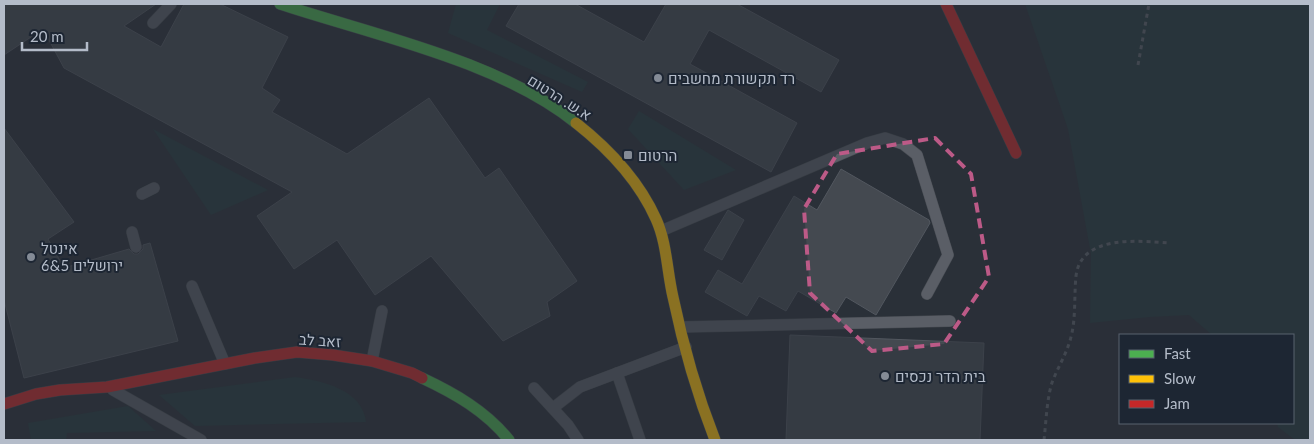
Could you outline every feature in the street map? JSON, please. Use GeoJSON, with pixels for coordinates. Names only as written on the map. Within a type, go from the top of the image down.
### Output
{"type":"FeatureCollection","features":[{"type":"Feature","properties":{"kind":"street","name":"א.ש. הרטום"},"geometry":{"type":"LineString","coordinates":[[283,4],[446,57],[486,72],[527,92],[568,116],[598,139],[626,171],[648,203],[661,232],[672,297],[715,440]]}},
{"type":"Feature","properties":{"kind":"street"},"geometry":{"type":"LineString","coordinates":[[946,4],[1016,153]]}},
{"type":"Feature","properties":{"kind":"street","name":"זאב לב"},"geometry":{"type":"LineString","coordinates":[[4,404],[29,396],[60,390],[107,387],[255,358],[297,352],[372,361],[412,373],[445,388],[477,409],[502,430],[509,440]]}},
{"type":"Feature","properties":{"kind":"street","name":"זאב לב"},"geometry":{"type":"LineString","coordinates":[[80,402],[107,387]]}},
{"type":"Feature","properties":{"kind":"lane"},"geometry":{"type":"LineString","coordinates":[[153,23],[170,4]]}},
{"type":"Feature","properties":{"kind":"lane"},"geometry":{"type":"LineString","coordinates":[[661,232],[885,138],[903,144],[917,155],[948,255],[927,294]]}},
{"type":"Feature","properties":{"kind":"lane"},"geometry":{"type":"LineString","coordinates":[[142,194],[154,188]]}},
{"type":"Feature","properties":{"kind":"lane"},"geometry":{"type":"LineString","coordinates":[[132,232],[136,247]]}},
{"type":"Feature","properties":{"kind":"lane"},"geometry":{"type":"LineString","coordinates":[[192,286],[224,364]]}},
{"type":"Feature","properties":{"kind":"lane"},"geometry":{"type":"LineString","coordinates":[[372,361],[382,311]]}},
{"type":"Feature","properties":{"kind":"lane"},"geometry":{"type":"LineString","coordinates":[[680,327],[950,321]]}},
{"type":"Feature","properties":{"kind":"lane"},"geometry":{"type":"LineString","coordinates":[[553,408],[580,387],[686,347]]}},
{"type":"Feature","properties":{"kind":"lane"},"geometry":{"type":"LineString","coordinates":[[617,373],[640,440]]}},
{"type":"Feature","properties":{"kind":"lane"},"geometry":{"type":"LineString","coordinates":[[107,387],[201,440]]}},
{"type":"Feature","properties":{"kind":"lane"},"geometry":{"type":"LineString","coordinates":[[534,388],[553,408],[578,440]]}},
{"type":"Feature","properties":{"kind":"path"},"geometry":{"type":"LineString","coordinates":[[1138,65],[1149,4]]}},
{"type":"Feature","properties":{"kind":"path"},"geometry":{"type":"LineString","coordinates":[[1044,440],[1053,381],[1071,336],[1076,274],[1080,260],[1092,249],[1128,240],[1169,243]]}},
{"type":"Feature","properties":{"kind":"highlighted area"},"geometry":{"type":"Polygon","coordinates":[[[935,138],[971,174],[989,277],[944,344],[872,351],[810,293],[804,209],[837,154],[935,138]]]}},
{"type":"Feature","properties":{"kind":"green space"},"geometry":{"type":"Polygon","coordinates":[[[456,4],[500,4],[487,30],[588,82],[582,92],[448,33],[456,4]]]}},
{"type":"Feature","properties":{"kind":"green space"},"geometry":{"type":"Polygon","coordinates":[[[1025,4],[1310,4],[1310,440],[1295,440],[1278,427],[1277,424],[1294,424],[1294,334],[1211,334],[1189,315],[1090,323],[1091,254],[1068,129],[1025,4]]]}},
{"type":"Feature","properties":{"kind":"green space"},"geometry":{"type":"Polygon","coordinates":[[[639,111],[736,170],[684,190],[628,129],[639,111]]]}},
{"type":"Feature","properties":{"kind":"green space"},"geometry":{"type":"Polygon","coordinates":[[[153,129],[268,190],[211,215],[153,129]]]}},
{"type":"Feature","properties":{"kind":"green space"},"geometry":{"type":"Polygon","coordinates":[[[295,377],[328,384],[349,394],[363,411],[366,422],[195,426],[159,395],[295,377]]]}},
{"type":"Feature","properties":{"kind":"green space"},"geometry":{"type":"Polygon","coordinates":[[[128,406],[156,431],[67,433],[66,440],[31,440],[28,423],[128,406]]]}},
{"type":"Feature","properties":{"kind":"building"},"geometry":{"type":"Polygon","coordinates":[[[4,4],[156,4],[124,26],[161,47],[184,4],[220,4],[288,37],[262,88],[280,100],[272,112],[347,154],[429,98],[485,178],[499,168],[577,281],[547,302],[550,316],[503,341],[431,256],[375,295],[337,240],[294,269],[257,216],[292,192],[64,68],[43,29],[4,55],[4,4]]]}},
{"type":"Feature","properties":{"kind":"building","name":"רד תקשורת מחשבים"},"geometry":{"type":"Polygon","coordinates":[[[519,4],[575,4],[644,42],[666,4],[737,4],[839,60],[821,92],[709,30],[690,64],[797,123],[771,172],[506,26],[519,4]]]}},
{"type":"Feature","properties":{"kind":"building","name":"אינטל ירושלים 5&6"},"geometry":{"type":"Polygon","coordinates":[[[4,128],[74,222],[48,239],[64,268],[129,249],[134,254],[138,254],[143,249],[143,245],[150,243],[178,341],[24,378],[4,300],[4,128]]]}},
{"type":"Feature","properties":{"kind":"building"},"geometry":{"type":"Polygon","coordinates":[[[841,169],[929,220],[930,223],[876,315],[846,297],[836,313],[798,291],[786,311],[759,296],[747,316],[705,292],[718,270],[742,284],[794,196],[817,210],[841,169]]]}},
{"type":"Feature","properties":{"kind":"building"},"geometry":{"type":"Polygon","coordinates":[[[728,210],[744,220],[722,260],[704,250],[728,210]]]}},
{"type":"Feature","properties":{"kind":"building","name":"בית הדר נכסים"},"geometry":{"type":"Polygon","coordinates":[[[790,335],[984,343],[980,440],[786,440],[790,335]]]}},
{"type":"Feature","properties":{"kind":"traffic: fast"},"geometry":{"type":"LineString","coordinates":[[280,4],[395,39],[473,66],[545,101],[576,123]]}},
{"type":"Feature","properties":{"kind":"traffic: fast"},"geometry":{"type":"LineString","coordinates":[[422,378],[469,404],[490,420],[509,440]]}},
{"type":"Feature","properties":{"kind":"traffic: slow"},"geometry":{"type":"LineString","coordinates":[[576,123],[600,144],[632,179],[649,205],[660,228],[686,351],[696,387],[715,440]]}},
{"type":"Feature","properties":{"kind":"traffic: jam"},"geometry":{"type":"LineString","coordinates":[[946,4],[1016,153]]}},
{"type":"Feature","properties":{"kind":"traffic: jam"},"geometry":{"type":"LineString","coordinates":[[4,404],[36,394],[60,390],[107,387],[255,358],[297,352],[372,361],[412,373],[422,378]]}},
{"type":"Feature","properties":{"kind":"place","name":"רד תקשורת מחשבים"},"geometry":{"type":"Point","coordinates":[658,78]}},
{"type":"Feature","properties":{"kind":"place","name":"הרטום"},"geometry":{"type":"Point","coordinates":[628,155]}},
{"type":"Feature","properties":{"kind":"place","name":"אינטל ירושלים 5&6"},"geometry":{"type":"Point","coordinates":[31,257]}},
{"type":"Feature","properties":{"kind":"place","name":"בית הדר נכסים"},"geometry":{"type":"Point","coordinates":[885,376]}}]}
